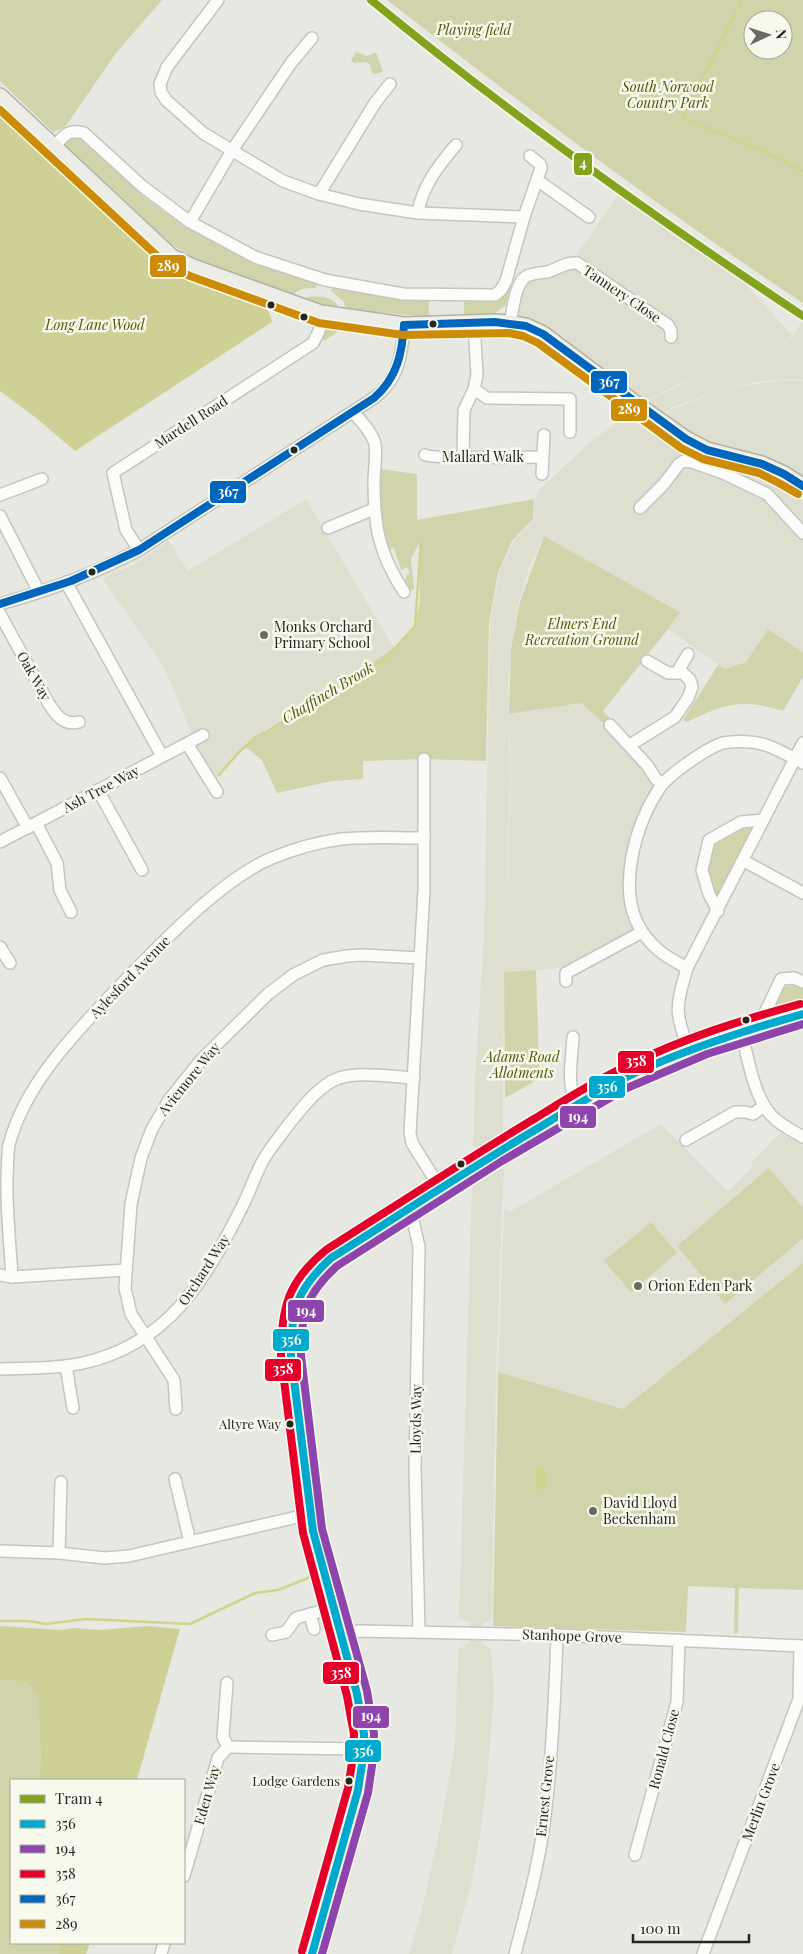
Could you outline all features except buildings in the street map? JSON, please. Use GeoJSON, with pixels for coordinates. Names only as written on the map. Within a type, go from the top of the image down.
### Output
{"type":"FeatureCollection","features":[{"type":"Feature","properties":{"kind":"main road"},"geometry":{"type":"LineString","coordinates":[[0,96],[172,257],[193,267],[321,314],[404,325],[510,323],[526,326],[543,334],[686,439],[707,450],[762,464],[784,474],[803,486]]}},
{"type":"Feature","properties":{"kind":"main road"},"geometry":{"type":"LineString","coordinates":[[312,1954],[355,1803],[362,1773],[364,1749],[361,1711],[316,1546],[310,1514],[293,1368],[291,1328],[295,1306],[303,1286],[315,1270],[408,1208],[577,1104],[645,1068],[689,1050],[741,1031],[803,1014]]}},
{"type":"Feature","properties":{"kind":"street"},"geometry":{"type":"LineString","coordinates":[[218,0],[168,68],[161,80],[160,88],[166,100],[188,121],[231,152],[282,181],[319,194],[359,204],[418,213],[524,217]]}},
{"type":"Feature","properties":{"kind":"street"},"geometry":{"type":"LineString","coordinates":[[190,222],[231,152],[292,63],[312,38]]}},
{"type":"Feature","properties":{"kind":"street"},"geometry":{"type":"LineString","coordinates":[[319,194],[375,103],[390,84]]}},
{"type":"Feature","properties":{"kind":"street"},"geometry":{"type":"LineString","coordinates":[[54,146],[66,134],[74,131],[84,133],[142,186],[190,222],[255,257],[325,280],[403,294],[485,296],[495,295],[501,290],[506,281],[524,217],[537,180],[540,164],[530,156]]}},
{"type":"Feature","properties":{"kind":"street"},"geometry":{"type":"LineString","coordinates":[[418,213],[420,200],[436,169],[456,145]]}},
{"type":"Feature","properties":{"kind":"street"},"geometry":{"type":"LineString","coordinates":[[537,180],[589,218]]}},
{"type":"Feature","properties":{"kind":"street","name":"Tannery Close"},"geometry":{"type":"LineString","coordinates":[[510,323],[520,282],[526,276],[547,272],[568,262],[577,263],[668,325],[671,337]]}},
{"type":"Feature","properties":{"kind":"street","name":"Mardell Road"},"geometry":{"type":"LineString","coordinates":[[139,550],[128,536],[113,472],[313,343],[319,331],[321,314]]}},
{"type":"Feature","properties":{"kind":"street"},"geometry":{"type":"LineString","coordinates":[[463,456],[464,410],[474,389],[477,375],[474,323]]}},
{"type":"Feature","properties":{"kind":"street"},"geometry":{"type":"LineString","coordinates":[[0,604],[66,582],[116,562],[139,550],[381,393],[392,381],[399,366],[403,349],[404,325]]}},
{"type":"Feature","properties":{"kind":"street"},"geometry":{"type":"LineString","coordinates":[[474,389],[487,398],[570,399],[570,432]]}},
{"type":"Feature","properties":{"kind":"street"},"geometry":{"type":"LineString","coordinates":[[353,412],[367,429],[375,445],[374,509],[380,547],[399,575],[404,592]]}},
{"type":"Feature","properties":{"kind":"street","name":"Mallard Walk"},"geometry":{"type":"LineString","coordinates":[[542,474],[544,435]]}},
{"type":"Feature","properties":{"kind":"street","name":"Mallard Walk"},"geometry":{"type":"LineString","coordinates":[[425,455],[428,457],[444,458],[463,456],[542,457]]}},
{"type":"Feature","properties":{"kind":"street"},"geometry":{"type":"LineString","coordinates":[[640,508],[663,485],[679,464],[684,461],[692,462],[767,494],[803,534]]}},
{"type":"Feature","properties":{"kind":"street"},"geometry":{"type":"LineString","coordinates":[[0,495],[42,479]]}},
{"type":"Feature","properties":{"kind":"street"},"geometry":{"type":"LineString","coordinates":[[328,528],[374,509]]}},
{"type":"Feature","properties":{"kind":"street"},"geometry":{"type":"LineString","coordinates":[[0,516],[39,592]]}},
{"type":"Feature","properties":{"kind":"street"},"geometry":{"type":"LineString","coordinates":[[66,582],[162,756]]}},
{"type":"Feature","properties":{"kind":"street","name":"Oak Way"},"geometry":{"type":"LineString","coordinates":[[0,614],[58,717],[71,723],[80,722]]}},
{"type":"Feature","properties":{"kind":"street"},"geometry":{"type":"LineString","coordinates":[[677,673],[688,654]]}},
{"type":"Feature","properties":{"kind":"street"},"geometry":{"type":"LineString","coordinates":[[630,745],[675,717],[688,698],[692,687],[690,680],[683,673],[668,673],[647,661]]}},
{"type":"Feature","properties":{"kind":"street"},"geometry":{"type":"LineString","coordinates":[[610,725],[647,765],[656,780],[662,784]]}},
{"type":"Feature","properties":{"kind":"street","name":"Ash Tree Way"},"geometry":{"type":"LineString","coordinates":[[0,842],[203,735]]}},
{"type":"Feature","properties":{"kind":"street"},"geometry":{"type":"LineString","coordinates":[[687,968],[659,953],[642,932],[630,900],[632,854],[646,812],[662,784],[682,767],[722,744],[751,742],[775,749],[799,761]]}},
{"type":"Feature","properties":{"kind":"street"},"geometry":{"type":"LineString","coordinates":[[689,1050],[679,1026],[677,1013],[678,1001],[687,968],[744,861],[762,820],[799,761],[803,743]]}},
{"type":"Feature","properties":{"kind":"street"},"geometry":{"type":"LineString","coordinates":[[188,744],[216,792]]}},
{"type":"Feature","properties":{"kind":"street"},"geometry":{"type":"LineString","coordinates":[[424,759],[423,922],[411,1138],[440,1188]]}},
{"type":"Feature","properties":{"kind":"street"},"geometry":{"type":"LineString","coordinates":[[0,778],[57,863],[60,890],[71,912]]}},
{"type":"Feature","properties":{"kind":"street"},"geometry":{"type":"LineString","coordinates":[[98,790],[142,870]]}},
{"type":"Feature","properties":{"kind":"street"},"geometry":{"type":"LineString","coordinates":[[718,910],[709,894],[702,870],[709,840],[741,822],[762,820]]}},
{"type":"Feature","properties":{"kind":"street","name":"Aylesford Avenue"},"geometry":{"type":"LineString","coordinates":[[12,1277],[7,1190],[9,1148],[13,1134],[21,1114],[50,1066],[89,1018],[165,939],[246,872],[288,852],[336,840],[424,838]]}},
{"type":"Feature","properties":{"kind":"street"},"geometry":{"type":"LineString","coordinates":[[744,861],[803,893]]}},
{"type":"Feature","properties":{"kind":"street"},"geometry":{"type":"LineString","coordinates":[[566,981],[566,973],[642,932]]}},
{"type":"Feature","properties":{"kind":"street"},"geometry":{"type":"LineString","coordinates":[[0,947],[10,963]]}},
{"type":"Feature","properties":{"kind":"street","name":"Aviemore Way"},"geometry":{"type":"LineString","coordinates":[[176,1409],[174,1380],[131,1314],[126,1288],[130,1204],[147,1139],[169,1100],[214,1047],[268,994],[293,975],[323,960],[347,956],[420,958]]}},
{"type":"Feature","properties":{"kind":"street"},"geometry":{"type":"LineString","coordinates":[[761,1025],[781,979],[794,978],[803,982]]}},
{"type":"Feature","properties":{"kind":"street"},"geometry":{"type":"LineString","coordinates":[[741,1031],[756,1089],[764,1106],[782,1125],[803,1137]]}},
{"type":"Feature","properties":{"kind":"street"},"geometry":{"type":"LineString","coordinates":[[573,1037],[571,1085],[572,1095],[577,1104]]}},
{"type":"Feature","properties":{"kind":"street","name":"Orchard Way"},"geometry":{"type":"LineString","coordinates":[[0,1369],[82,1364],[112,1354],[146,1336],[173,1316],[194,1290],[230,1231],[264,1158],[305,1105],[332,1082],[340,1078],[352,1076],[414,1078]]}},
{"type":"Feature","properties":{"kind":"street"},"geometry":{"type":"LineString","coordinates":[[686,1140],[735,1112],[753,1114],[764,1106]]}},
{"type":"Feature","properties":{"kind":"street","name":"Lloyds Way"},"geometry":{"type":"LineString","coordinates":[[408,1208],[412,1216],[419,1247],[415,1468],[419,1631]]}},
{"type":"Feature","properties":{"kind":"street"},"geometry":{"type":"LineString","coordinates":[[0,1275],[12,1277],[126,1270]]}},
{"type":"Feature","properties":{"kind":"street"},"geometry":{"type":"LineString","coordinates":[[66,1366],[73,1408]]}},
{"type":"Feature","properties":{"kind":"street"},"geometry":{"type":"LineString","coordinates":[[175,1479],[190,1542]]}},
{"type":"Feature","properties":{"kind":"street"},"geometry":{"type":"LineString","coordinates":[[59,1553],[61,1482]]}},
{"type":"Feature","properties":{"kind":"street"},"geometry":{"type":"LineString","coordinates":[[0,1550],[59,1553],[104,1558],[129,1556],[310,1514]]}},
{"type":"Feature","properties":{"kind":"street"},"geometry":{"type":"LineString","coordinates":[[272,1635],[286,1632],[296,1618],[333,1608]]}},
{"type":"Feature","properties":{"kind":"street"},"geometry":{"type":"LineString","coordinates":[[310,1614],[314,1629]]}},
{"type":"Feature","properties":{"kind":"street","name":"Stanhope Grove"},"geometry":{"type":"LineString","coordinates":[[340,1634],[359,1630],[419,1631],[802,1646]]}},
{"type":"Feature","properties":{"kind":"street","name":"Ernest Grove"},"geometry":{"type":"LineString","coordinates":[[515,1954],[531,1894],[544,1825],[556,1690],[557,1635]]}},
{"type":"Feature","properties":{"kind":"street","name":"Ronald Close"},"geometry":{"type":"LineString","coordinates":[[635,1855],[677,1702],[679,1640]]}},
{"type":"Feature","properties":{"kind":"street","name":"Merlin Grove"},"geometry":{"type":"LineString","coordinates":[[702,1954],[800,1699],[802,1646]]}},
{"type":"Feature","properties":{"kind":"street"},"geometry":{"type":"LineString","coordinates":[[227,1683],[223,1736],[228,1747],[364,1749]]}},
{"type":"Feature","properties":{"kind":"street","name":"Eden Way"},"geometry":{"type":"LineString","coordinates":[[185,1873],[218,1758],[228,1747]]}},
{"type":"Feature","properties":{"kind":"shaded area"},"geometry":{"type":"Polygon","coordinates":[[[617,197],[744,282],[792,335],[771,363],[803,321],[803,380],[785,379],[757,382],[731,388],[783,380],[803,381],[803,477],[758,454],[713,445],[697,437],[665,415],[673,409],[721,390],[673,407],[668,412],[658,410],[641,425],[694,458],[730,469],[733,463],[772,476],[769,483],[803,501],[803,652],[768,629],[746,662],[725,669],[668,629],[679,611],[544,535],[529,568],[519,602],[511,649],[508,685],[510,779],[504,965],[511,779],[509,714],[582,703],[611,730],[645,767],[655,787],[642,811],[626,858],[628,903],[639,930],[568,967],[504,973],[503,1136],[493,1145],[493,1165],[504,1169],[496,1372],[492,1620],[482,1624],[482,1643],[491,1649],[494,1693],[487,1781],[471,1886],[452,1954],[409,1954],[422,1909],[441,1824],[455,1744],[458,1650],[470,1642],[470,1623],[459,1618],[472,1186],[483,1171],[483,1150],[473,1146],[475,1079],[484,936],[490,624],[499,573],[513,542],[534,519],[535,499],[540,489],[587,445],[627,415],[650,404],[650,400],[698,378],[681,383],[644,402],[521,319],[517,309],[525,281],[566,269],[617,197]]]}},
{"type":"Feature","properties":{"kind":"shaded area","name":"Monks Orchard Primary School"},"geometry":{"type":"Polygon","coordinates":[[[306,499],[394,648],[244,746],[216,779],[194,740],[165,669],[102,578],[135,564],[169,541],[188,571],[306,499]]]}},
{"type":"Feature","properties":{"kind":"shaded area","name":"Orion Eden Park"},"geometry":{"type":"Polygon","coordinates":[[[661,1124],[728,1191],[753,1166],[751,1163],[780,1133],[803,1145],[803,1263],[623,1409],[498,1372],[504,1208],[511,1211],[661,1124]]]}},
{"type":"Feature","properties":{"kind":"shaded area"},"geometry":{"type":"Polygon","coordinates":[[[536,1467],[545,1467],[545,1489],[536,1489],[536,1467]]]}},
{"type":"Feature","properties":{"kind":"green space"},"geometry":{"type":"Polygon","coordinates":[[[0,0],[162,0],[116,53],[65,127],[53,132],[0,81],[0,0]]]}},
{"type":"Feature","properties":{"kind":"green space","name":"South Norwood Country Park"},"geometry":{"type":"Polygon","coordinates":[[[387,0],[803,0],[803,303],[644,194],[387,0]]]}},
{"type":"Feature","properties":{"kind":"green space"},"geometry":{"type":"Polygon","coordinates":[[[356,52],[367,56],[377,54],[383,72],[372,73],[370,65],[366,62],[354,63],[351,60],[356,52]]]}},
{"type":"Feature","properties":{"kind":"green space","name":"Long Lane Wood"},"geometry":{"type":"Polygon","coordinates":[[[0,103],[12,114],[31,139],[51,152],[78,183],[92,187],[162,258],[181,268],[267,304],[272,322],[75,451],[35,417],[0,391],[0,103]]]}},
{"type":"Feature","properties":{"kind":"green space"},"geometry":{"type":"Polygon","coordinates":[[[75,136],[83,139],[100,152],[134,188],[181,223],[247,258],[317,284],[316,288],[303,289],[292,296],[192,257],[168,242],[124,204],[64,146],[68,139],[75,136]]]}},
{"type":"Feature","properties":{"kind":"green space"},"geometry":{"type":"Polygon","coordinates":[[[511,283],[506,305],[495,313],[464,318],[464,300],[486,300],[511,283]]]}},
{"type":"Feature","properties":{"kind":"green space"},"geometry":{"type":"Polygon","coordinates":[[[332,287],[403,300],[429,300],[429,317],[345,309],[344,302],[331,291],[332,287]]]}},
{"type":"Feature","properties":{"kind":"green space"},"geometry":{"type":"Polygon","coordinates":[[[307,297],[327,298],[337,304],[337,308],[306,300],[307,297]]]}},
{"type":"Feature","properties":{"kind":"green space"},"geometry":{"type":"Polygon","coordinates":[[[331,324],[345,327],[324,341],[322,338],[324,328],[331,324]]]}},
{"type":"Feature","properties":{"kind":"green space"},"geometry":{"type":"Polygon","coordinates":[[[379,469],[417,474],[417,520],[534,499],[533,519],[512,541],[498,573],[489,623],[486,761],[424,759],[363,761],[363,779],[332,781],[277,793],[262,760],[244,746],[394,648],[414,629],[420,601],[419,543],[411,559],[414,589],[408,591],[405,581],[406,576],[410,573],[407,567],[401,570],[394,548],[387,550],[379,510],[379,469]]]}},
{"type":"Feature","properties":{"kind":"green space","name":"Elmers End Recreation Ground"},"geometry":{"type":"Polygon","coordinates":[[[544,536],[680,612],[603,711],[613,722],[608,727],[581,703],[509,714],[511,649],[520,602],[544,536]]]}},
{"type":"Feature","properties":{"kind":"green space"},"geometry":{"type":"Polygon","coordinates":[[[768,629],[803,652],[803,677],[783,711],[744,704],[723,707],[687,722],[683,720],[718,665],[725,669],[746,662],[768,629]]]}},
{"type":"Feature","properties":{"kind":"green space"},"geometry":{"type":"Polygon","coordinates":[[[763,820],[718,911],[702,870],[709,840],[763,820]]]}},
{"type":"Feature","properties":{"kind":"green space","name":"Adams Road Allotments"},"geometry":{"type":"Polygon","coordinates":[[[536,970],[539,1068],[534,1082],[505,1098],[504,972],[536,970]]]}},
{"type":"Feature","properties":{"kind":"green space"},"geometry":{"type":"Polygon","coordinates":[[[793,985],[803,989],[803,1008],[767,1019],[784,987],[793,985]]]}},
{"type":"Feature","properties":{"kind":"green space"},"geometry":{"type":"Polygon","coordinates":[[[769,1168],[803,1208],[803,1238],[725,1304],[677,1246],[769,1168]]]}},
{"type":"Feature","properties":{"kind":"green space"},"geometry":{"type":"Polygon","coordinates":[[[651,1222],[677,1253],[631,1292],[604,1261],[651,1222]]]}},
{"type":"Feature","properties":{"kind":"green space"},"geometry":{"type":"Polygon","coordinates":[[[803,1263],[803,1590],[739,1588],[738,1633],[734,1633],[735,1588],[688,1586],[686,1632],[493,1626],[498,1372],[623,1409],[803,1263]]]}},
{"type":"Feature","properties":{"kind":"green space"},"geometry":{"type":"Polygon","coordinates":[[[0,1626],[61,1630],[72,1628],[100,1630],[148,1626],[180,1629],[137,1779],[38,1779],[41,1762],[37,1695],[31,1686],[23,1682],[0,1680],[0,1626]]]}},
{"type":"Feature","properties":{"kind":"green space"},"geometry":{"type":"Polygon","coordinates":[[[0,1680],[23,1682],[31,1686],[37,1695],[41,1762],[38,1779],[10,1779],[10,1944],[58,1944],[59,1954],[0,1954],[0,1680]]]}},
{"type":"Feature","properties":{"kind":"green space"},"geometry":{"type":"Polygon","coordinates":[[[58,1944],[90,1944],[86,1954],[59,1954],[58,1944]]]}},
{"type":"Feature","properties":{"kind":"waterway"},"geometry":{"type":"LineString","coordinates":[[741,0],[683,118],[759,149]]}},
{"type":"Feature","properties":{"kind":"waterway"},"geometry":{"type":"LineString","coordinates":[[759,149],[803,171]]}},
{"type":"Feature","properties":{"kind":"waterway","name":"Chaffinch Brook"},"geometry":{"type":"LineString","coordinates":[[219,775],[239,752],[256,737],[270,730],[314,700],[359,678],[386,658],[415,626],[421,541]]}},
{"type":"Feature","properties":{"kind":"waterway"},"geometry":{"type":"LineString","coordinates":[[0,1621],[28,1621],[46,1624],[86,1619],[190,1624],[255,1593],[278,1590],[313,1576]]}},
{"type":"Feature","properties":{"kind":"tram line","name":"4"},"geometry":{"type":"LineString","coordinates":[[371,0],[476,84],[583,164],[803,316]]}},
{"type":"Feature","properties":{"kind":"transit line","name":"289"},"geometry":{"type":"LineString","coordinates":[[0,110],[168,266],[190,276],[319,323],[403,335],[509,333],[523,336],[538,343],[681,448],[703,459],[759,473],[798,494]]}},
{"type":"Feature","properties":{"kind":"transit line","name":"367"},"geometry":{"type":"LineString","coordinates":[[404,325],[495,322],[526,326],[543,334],[686,439],[707,450],[762,464],[784,474],[803,486]]}},
{"type":"Feature","properties":{"kind":"transit line","name":"367"},"geometry":{"type":"LineString","coordinates":[[0,604],[71,581],[139,550],[374,398],[388,382],[397,365],[402,346],[404,325]]}},
{"type":"Feature","properties":{"kind":"transit line","name":"358"},"geometry":{"type":"LineString","coordinates":[[302,1951],[348,1788],[353,1757],[354,1734],[347,1696],[303,1533],[281,1356],[285,1310],[295,1285],[313,1261],[326,1250],[482,1151],[593,1084],[650,1055],[692,1038],[800,1004]]}},
{"type":"Feature","properties":{"kind":"transit line","name":"356"},"geometry":{"type":"LineString","coordinates":[[312,1954],[358,1790],[363,1758],[364,1734],[357,1694],[313,1531],[291,1356],[294,1313],[303,1291],[310,1280],[331,1258],[487,1159],[599,1092],[635,1073],[676,1055],[739,1033],[803,1014]]}},
{"type":"Feature","properties":{"kind":"transit line","name":"194"},"geometry":{"type":"LineString","coordinates":[[322,1954],[368,1793],[373,1759],[374,1734],[367,1691],[322,1529],[301,1356],[304,1317],[312,1296],[326,1276],[337,1266],[502,1161],[627,1088],[707,1054],[803,1024]]}},
{"type":"Feature","properties":{"kind":"place","name":"Monks Orchard Primary School"},"geometry":{"type":"Point","coordinates":[264,635]}},
{"type":"Feature","properties":{"kind":"place","name":"Orion Eden Park"},"geometry":{"type":"Point","coordinates":[638,1286]}},
{"type":"Feature","properties":{"kind":"place","name":"Altyre Way"},"geometry":{"type":"Point","coordinates":[290,1424]}},
{"type":"Feature","properties":{"kind":"place","name":"David Lloyd Beckenham"},"geometry":{"type":"Point","coordinates":[593,1511]}},
{"type":"Feature","properties":{"kind":"place","name":"Lodge Gardens"},"geometry":{"type":"Point","coordinates":[349,1781]}},
{"type":"Feature","properties":{"kind":"park label","name":"Playing field"},"geometry":{"type":"Point","coordinates":[474,30]}}]}
